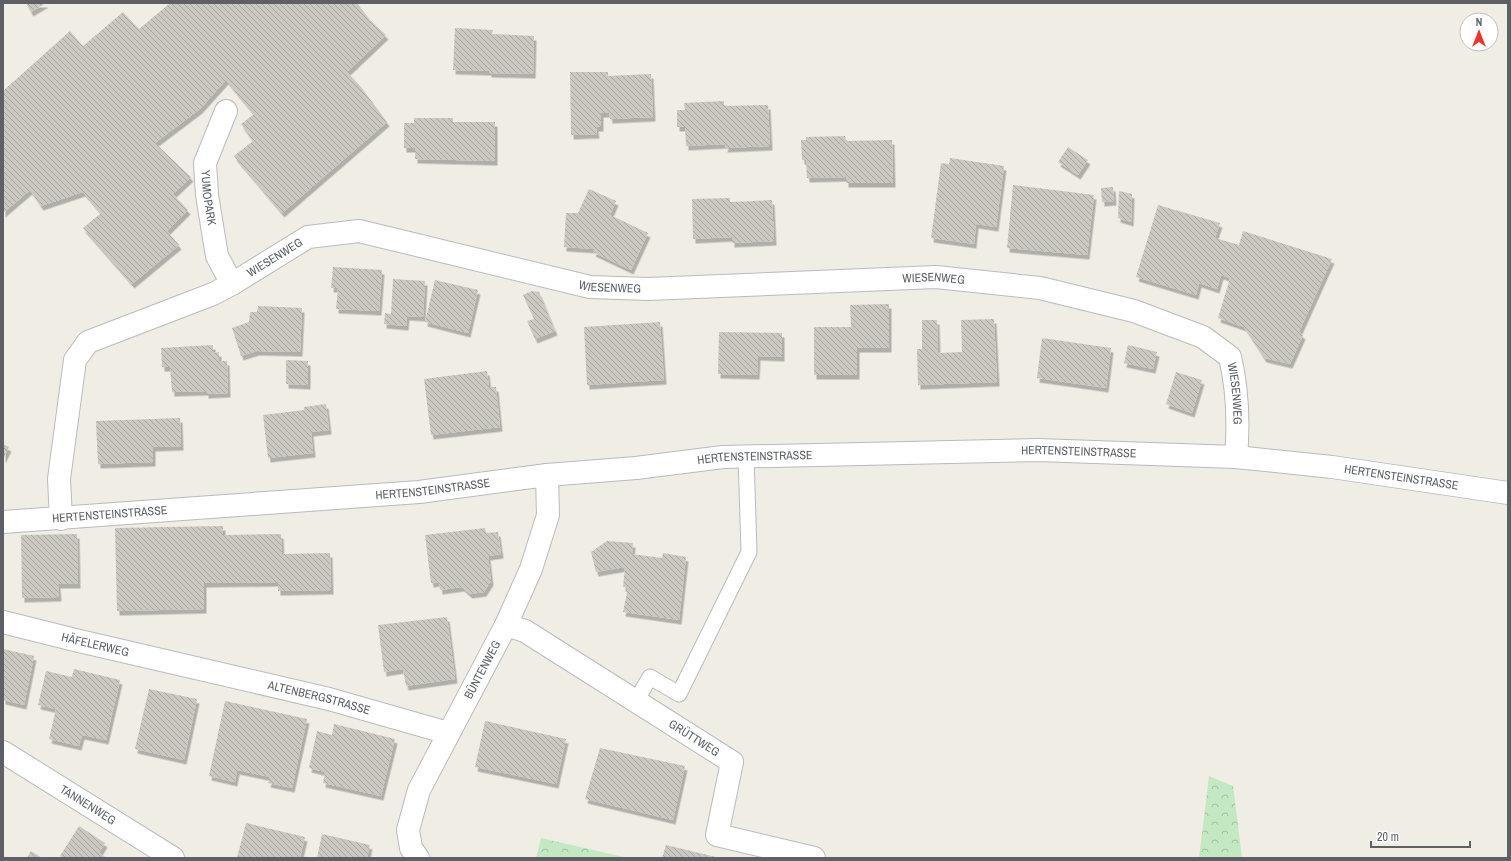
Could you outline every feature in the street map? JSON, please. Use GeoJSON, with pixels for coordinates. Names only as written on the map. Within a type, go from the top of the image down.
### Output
{"type":"FeatureCollection","features":[{"type":"Feature","properties":{"kind":"street","name":"YUMOPARK"},"geometry":{"type":"LineString","coordinates":[[226,111],[205,163],[207,195],[217,256],[232,284]]}},
{"type":"Feature","properties":{"kind":"street","name":"WIESENWEG"},"geometry":{"type":"LineString","coordinates":[[61,519],[59,479],[75,360],[88,342],[213,294],[232,284],[308,237],[359,231],[590,287],[648,289],[936,277],[1040,288],[1134,311],[1204,337],[1230,357],[1236,383],[1238,433],[1236,457]]}},
{"type":"Feature","properties":{"kind":"street","name":"HERTENSTEINSTRASSE"},"geometry":{"type":"LineString","coordinates":[[3,522],[419,492],[547,475],[636,468],[723,457],[1038,450],[1236,457],[1332,467],[1508,494]]}},
{"type":"Feature","properties":{"kind":"street","name":"BÜNTENWEG"},"geometry":{"type":"LineString","coordinates":[[418,858],[410,848],[408,830],[419,790],[506,625],[531,569],[548,515],[547,475]]}},
{"type":"Feature","properties":{"kind":"street","name":"HÄFELERWEG"},"geometry":{"type":"LineString","coordinates":[[3,622],[188,666]]}},
{"type":"Feature","properties":{"kind":"street","name":"GRÜTTWEG"},"geometry":{"type":"LineString","coordinates":[[506,625],[525,631],[732,762],[717,835],[814,858]]}},
{"type":"Feature","properties":{"kind":"street","name":"ALTENBERGSTRASSE"},"geometry":{"type":"LineString","coordinates":[[188,666],[329,699],[448,733]]}},
{"type":"Feature","properties":{"kind":"street","name":"TANNENWEG"},"geometry":{"type":"LineString","coordinates":[[3,752],[173,858]]}},
{"type":"Feature","properties":{"kind":"lane"},"geometry":{"type":"LineString","coordinates":[[636,701],[650,677],[679,694],[749,552],[746,456]]}},
{"type":"Feature","properties":{"kind":"green space"},"geometry":{"type":"Polygon","coordinates":[[[1209,776],[1233,786],[1242,858],[1199,858],[1209,776]]]}},
{"type":"Feature","properties":{"kind":"green space"},"geometry":{"type":"Polygon","coordinates":[[[541,838],[628,858],[536,858],[541,838]]]}},
{"type":"Feature","properties":{"kind":"building"},"geometry":{"type":"Polygon","coordinates":[[[26,3],[46,3],[31,12],[26,3]]]}},
{"type":"Feature","properties":{"kind":"building"},"geometry":{"type":"Polygon","coordinates":[[[168,3],[357,3],[370,20],[386,35],[347,72],[361,87],[387,122],[282,213],[234,156],[253,141],[241,124],[254,114],[226,80],[200,109],[155,143],[191,177],[173,194],[188,210],[167,231],[179,245],[132,284],[83,228],[101,213],[83,192],[41,206],[30,190],[3,213],[3,91],[70,31],[83,46],[123,12],[139,29],[169,4],[168,3]]]}},
{"type":"Feature","properties":{"kind":"building"},"geometry":{"type":"Polygon","coordinates":[[[455,28],[493,30],[492,34],[534,36],[533,74],[453,70],[455,28]]]}},
{"type":"Feature","properties":{"kind":"building"},"geometry":{"type":"Polygon","coordinates":[[[570,72],[608,72],[608,76],[651,74],[653,117],[610,119],[609,113],[601,113],[601,127],[596,127],[597,134],[571,135],[570,72]]]}},
{"type":"Feature","properties":{"kind":"building"},"geometry":{"type":"Polygon","coordinates":[[[724,101],[724,106],[768,105],[770,146],[725,148],[726,144],[686,146],[685,127],[677,127],[677,110],[685,110],[684,103],[724,101]]]}},
{"type":"Feature","properties":{"kind":"building"},"geometry":{"type":"Polygon","coordinates":[[[414,118],[453,118],[453,122],[495,122],[495,161],[415,159],[415,148],[404,148],[404,123],[414,123],[414,118]]]}},
{"type":"Feature","properties":{"kind":"building"},"geometry":{"type":"Polygon","coordinates":[[[845,136],[846,141],[892,140],[893,183],[846,183],[846,177],[807,178],[806,160],[802,160],[801,140],[806,140],[806,137],[845,136]]]}},
{"type":"Feature","properties":{"kind":"building"},"geometry":{"type":"Polygon","coordinates":[[[1068,147],[1088,160],[1078,175],[1058,162],[1068,147]]]}},
{"type":"Feature","properties":{"kind":"building"},"geometry":{"type":"Polygon","coordinates":[[[950,158],[1004,166],[996,227],[976,224],[974,244],[931,238],[941,163],[949,164],[950,158]]]}},
{"type":"Feature","properties":{"kind":"building"},"geometry":{"type":"Polygon","coordinates":[[[1013,185],[1094,195],[1087,255],[1007,248],[1013,185]]]}},
{"type":"Feature","properties":{"kind":"building"},"geometry":{"type":"Polygon","coordinates":[[[1113,187],[1114,201],[1102,202],[1101,188],[1113,187]]]}},
{"type":"Feature","properties":{"kind":"building"},"geometry":{"type":"Polygon","coordinates":[[[589,189],[616,201],[610,215],[648,233],[631,270],[593,252],[595,249],[564,247],[566,213],[578,213],[589,189]]]}},
{"type":"Feature","properties":{"kind":"building"},"geometry":{"type":"Polygon","coordinates":[[[1119,191],[1132,194],[1131,222],[1118,218],[1119,191]]]}},
{"type":"Feature","properties":{"kind":"building"},"geometry":{"type":"Polygon","coordinates":[[[730,198],[730,202],[772,200],[774,241],[732,243],[732,237],[693,239],[692,199],[730,198]]]}},
{"type":"Feature","properties":{"kind":"building"},"geometry":{"type":"Polygon","coordinates":[[[1158,205],[1220,223],[1215,238],[1239,245],[1243,231],[1332,259],[1299,332],[1303,335],[1290,364],[1264,358],[1244,327],[1218,318],[1230,278],[1221,275],[1217,289],[1199,283],[1196,295],[1136,277],[1158,205]]]}},
{"type":"Feature","properties":{"kind":"building"},"geometry":{"type":"Polygon","coordinates":[[[333,267],[382,270],[379,311],[336,309],[338,288],[331,288],[333,267]]]}},
{"type":"Feature","properties":{"kind":"building"},"geometry":{"type":"Polygon","coordinates":[[[393,279],[425,281],[423,317],[407,316],[406,326],[384,324],[385,313],[391,314],[393,279]]]}},
{"type":"Feature","properties":{"kind":"building"},"geometry":{"type":"Polygon","coordinates":[[[435,280],[478,290],[468,333],[425,322],[435,280]]]}},
{"type":"Feature","properties":{"kind":"building"},"geometry":{"type":"Polygon","coordinates":[[[532,291],[539,292],[555,331],[535,339],[527,321],[534,319],[523,295],[532,291]]]}},
{"type":"Feature","properties":{"kind":"building"},"geometry":{"type":"Polygon","coordinates":[[[889,304],[889,348],[857,348],[857,375],[814,375],[814,327],[851,327],[850,305],[889,304]]]}},
{"type":"Feature","properties":{"kind":"building"},"geometry":{"type":"Polygon","coordinates":[[[258,306],[302,308],[300,352],[257,351],[241,356],[232,328],[249,322],[250,312],[257,312],[258,306]]]}},
{"type":"Feature","properties":{"kind":"building"},"geometry":{"type":"Polygon","coordinates":[[[994,319],[997,382],[918,385],[917,349],[922,349],[922,320],[937,320],[938,353],[962,352],[961,320],[994,319]]]}},
{"type":"Feature","properties":{"kind":"building"},"geometry":{"type":"Polygon","coordinates":[[[660,322],[664,380],[587,385],[584,327],[660,322]]]}},
{"type":"Feature","properties":{"kind":"building"},"geometry":{"type":"Polygon","coordinates":[[[719,332],[782,333],[782,357],[758,356],[757,375],[718,374],[719,332]]]}},
{"type":"Feature","properties":{"kind":"building"},"geometry":{"type":"Polygon","coordinates":[[[1042,338],[1111,348],[1106,388],[1037,378],[1042,338]]]}},
{"type":"Feature","properties":{"kind":"building"},"geometry":{"type":"Polygon","coordinates":[[[213,345],[213,353],[219,352],[219,361],[227,361],[228,393],[206,394],[206,391],[172,392],[170,367],[162,367],[161,348],[213,345]]]}},
{"type":"Feature","properties":{"kind":"building"},"geometry":{"type":"Polygon","coordinates":[[[1128,345],[1157,352],[1153,369],[1124,363],[1128,345]]]}},
{"type":"Feature","properties":{"kind":"building"},"geometry":{"type":"Polygon","coordinates":[[[286,360],[308,361],[308,385],[286,384],[286,360]]]}},
{"type":"Feature","properties":{"kind":"building"},"geometry":{"type":"Polygon","coordinates":[[[487,371],[489,387],[496,387],[500,427],[431,435],[424,379],[487,371]]]}},
{"type":"Feature","properties":{"kind":"building"},"geometry":{"type":"Polygon","coordinates":[[[1176,372],[1202,380],[1192,413],[1166,404],[1176,372]]]}},
{"type":"Feature","properties":{"kind":"building"},"geometry":{"type":"Polygon","coordinates":[[[326,404],[329,430],[311,432],[313,453],[268,458],[263,415],[304,410],[304,407],[326,404]]]}},
{"type":"Feature","properties":{"kind":"building"},"geometry":{"type":"Polygon","coordinates":[[[180,418],[181,446],[153,447],[153,462],[98,464],[96,421],[180,418]]]}},
{"type":"Feature","properties":{"kind":"building"},"geometry":{"type":"Polygon","coordinates":[[[3,444],[9,447],[3,459],[3,444]]]}},
{"type":"Feature","properties":{"kind":"building"},"geometry":{"type":"Polygon","coordinates":[[[223,526],[223,535],[281,534],[282,554],[330,553],[331,590],[278,591],[278,582],[204,583],[204,609],[117,611],[115,528],[223,526]]]}},
{"type":"Feature","properties":{"kind":"building"},"geometry":{"type":"Polygon","coordinates":[[[485,528],[486,533],[498,532],[501,554],[488,556],[491,581],[484,592],[470,594],[462,587],[440,590],[439,582],[431,583],[425,535],[485,528]]]}},
{"type":"Feature","properties":{"kind":"building"},"geometry":{"type":"Polygon","coordinates":[[[77,534],[78,584],[58,584],[59,597],[22,598],[21,535],[77,534]]]}},
{"type":"Feature","properties":{"kind":"building"},"geometry":{"type":"Polygon","coordinates":[[[607,541],[633,543],[632,554],[662,558],[663,553],[686,557],[679,620],[623,612],[628,588],[623,587],[625,567],[596,572],[591,552],[607,541]]]}},
{"type":"Feature","properties":{"kind":"building"},"geometry":{"type":"Polygon","coordinates":[[[447,617],[455,679],[406,686],[403,669],[384,672],[378,625],[447,617]]]}},
{"type":"Feature","properties":{"kind":"building"},"geometry":{"type":"Polygon","coordinates":[[[3,649],[34,656],[24,705],[3,700],[3,649]]]}},
{"type":"Feature","properties":{"kind":"building"},"geometry":{"type":"Polygon","coordinates":[[[74,669],[120,680],[106,740],[82,735],[79,746],[49,739],[56,709],[38,705],[46,671],[72,677],[74,669]]]}},
{"type":"Feature","properties":{"kind":"building"},"geometry":{"type":"Polygon","coordinates":[[[149,689],[197,699],[184,760],[135,749],[149,689]]]}},
{"type":"Feature","properties":{"kind":"building"},"geometry":{"type":"Polygon","coordinates":[[[225,701],[307,719],[292,788],[268,783],[270,777],[237,770],[235,782],[209,776],[225,701]]]}},
{"type":"Feature","properties":{"kind":"building"},"geometry":{"type":"Polygon","coordinates":[[[485,721],[566,739],[556,784],[475,767],[485,721]]]}},
{"type":"Feature","properties":{"kind":"building"},"geometry":{"type":"Polygon","coordinates":[[[334,724],[395,739],[381,796],[323,783],[325,772],[309,768],[317,731],[332,735],[334,724]]]}},
{"type":"Feature","properties":{"kind":"building"},"geometry":{"type":"Polygon","coordinates":[[[600,748],[685,766],[673,820],[585,799],[600,748]]]}},
{"type":"Feature","properties":{"kind":"building"},"geometry":{"type":"Polygon","coordinates":[[[246,823],[305,837],[300,858],[237,858],[246,823]]]}},
{"type":"Feature","properties":{"kind":"building"},"geometry":{"type":"Polygon","coordinates":[[[79,826],[105,843],[99,853],[107,858],[63,858],[60,856],[79,826]]]}},
{"type":"Feature","properties":{"kind":"building"},"geometry":{"type":"Polygon","coordinates":[[[322,834],[370,845],[367,858],[317,858],[322,834]]]}},
{"type":"Feature","properties":{"kind":"building"},"geometry":{"type":"Polygon","coordinates":[[[666,845],[716,857],[716,858],[662,858],[666,845]]]}},
{"type":"Feature","properties":{"kind":"building"},"geometry":{"type":"Polygon","coordinates":[[[31,851],[42,858],[27,858],[31,851]]]}}]}
